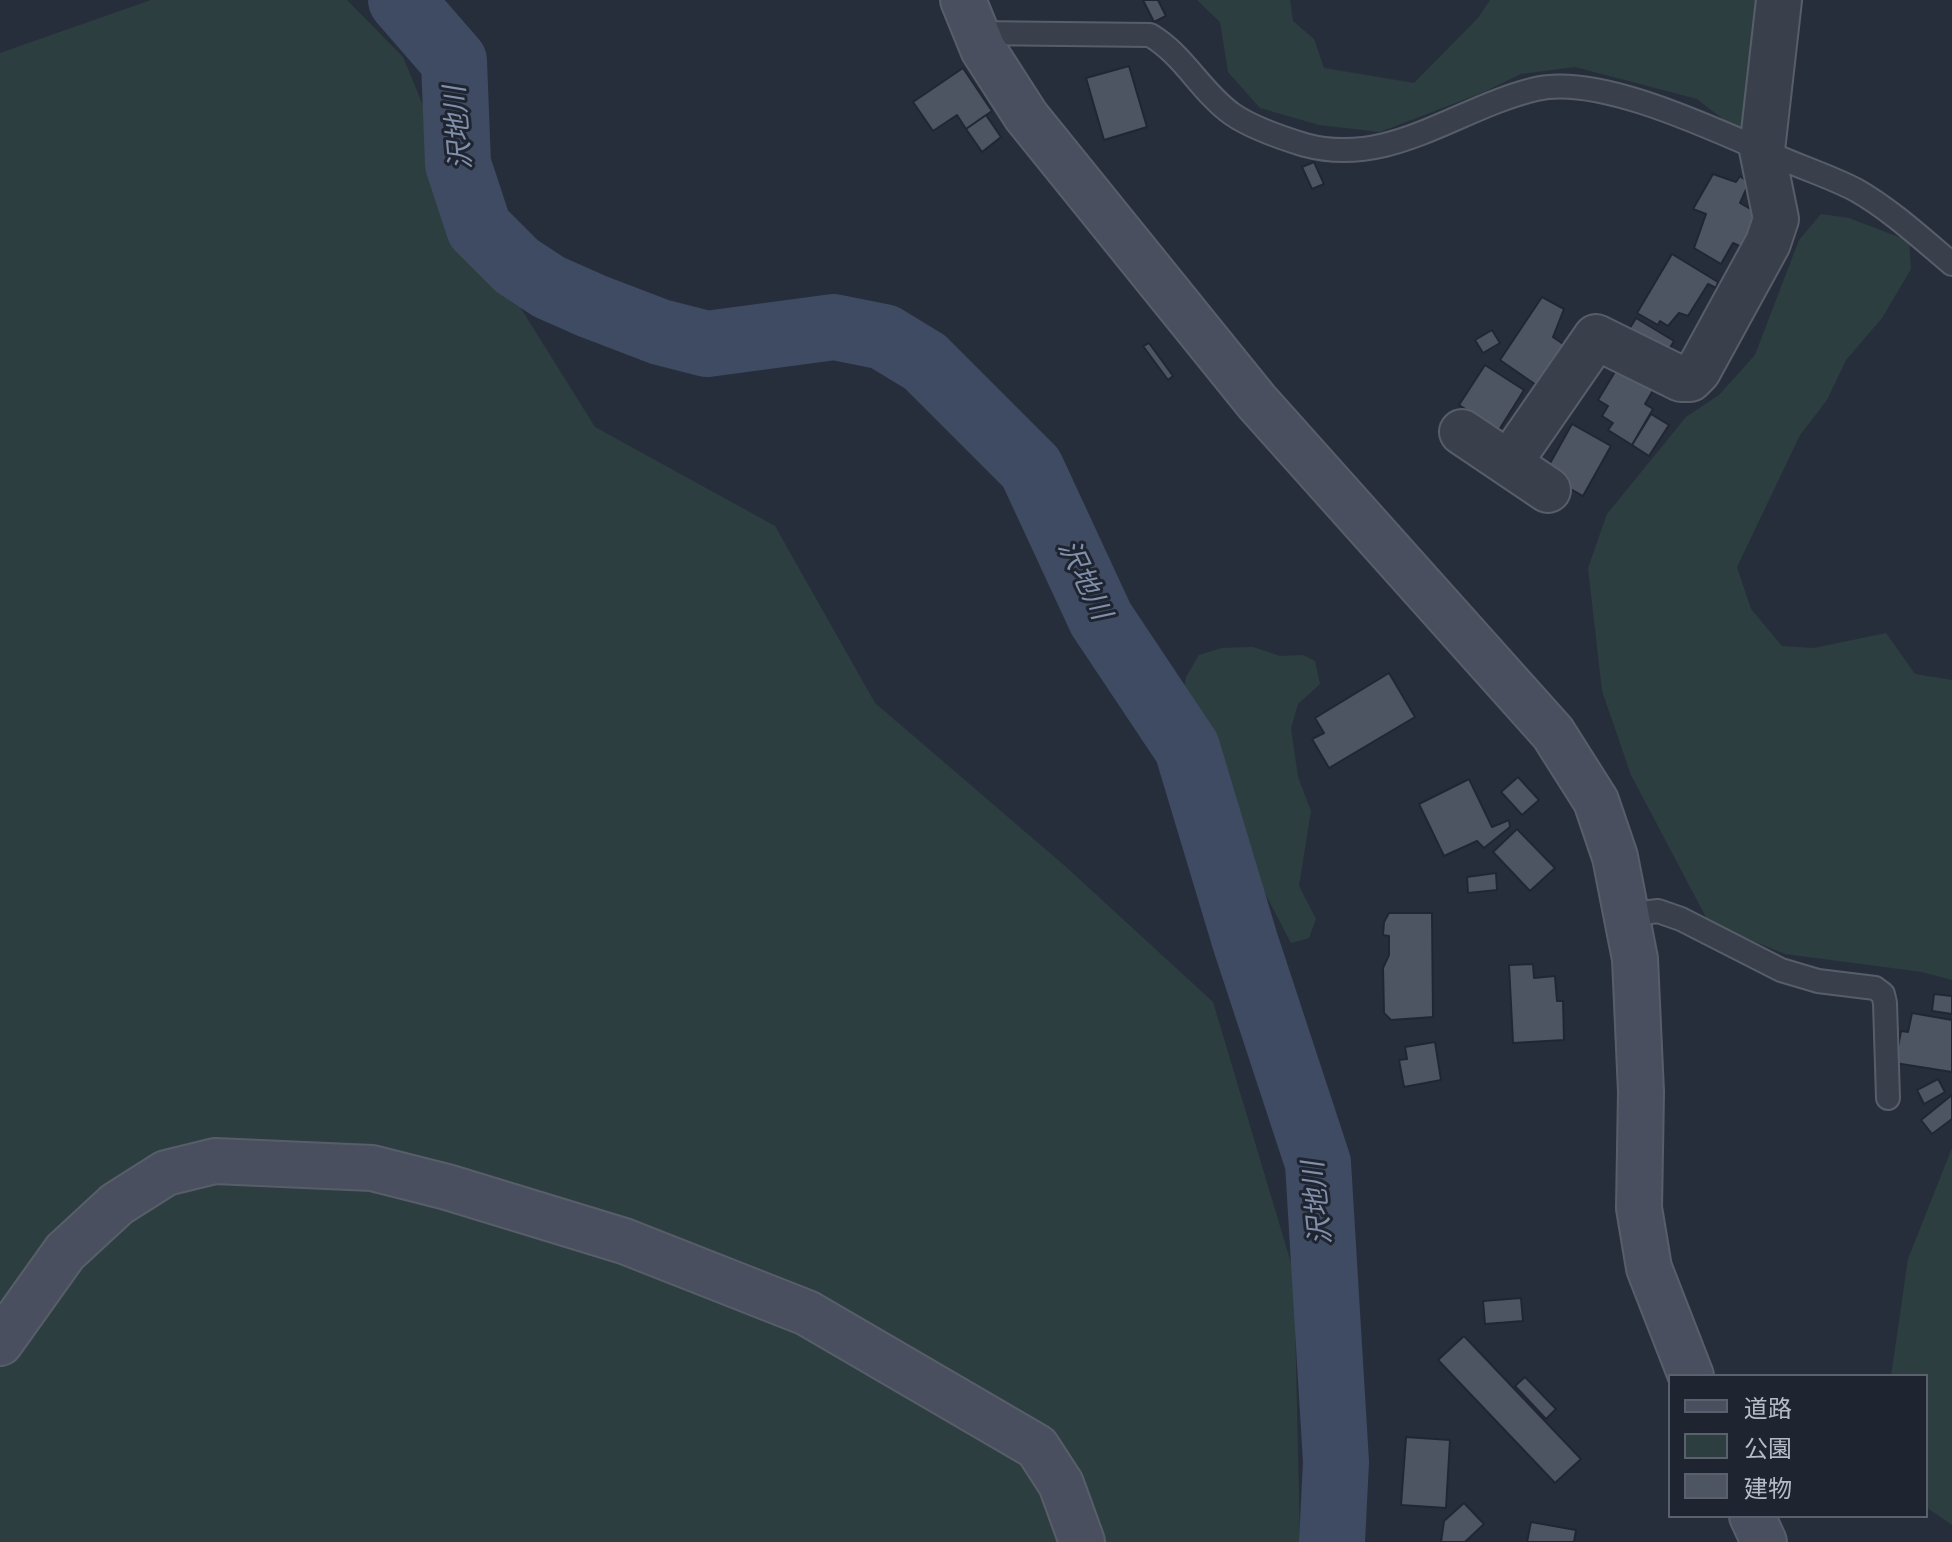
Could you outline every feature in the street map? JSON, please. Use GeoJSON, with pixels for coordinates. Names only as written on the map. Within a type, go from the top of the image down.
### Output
{"type":"FeatureCollection","features":[{"type":"Feature","properties":{"kind":"street"},"geometry":{"type":"LineString","coordinates":[[1509,463],[1596,337],[1681,379],[1690,379],[1698,371],[1768,243],[1776,219],[1762,150],[1779,0]]}},
{"type":"Feature","properties":{"kind":"street"},"geometry":{"type":"LineString","coordinates":[[970,16],[983,49],[1026,116],[1257,402],[1553,733],[1596,801],[1615,857],[1635,959],[1641,1092],[1639,1208],[1649,1268],[1690,1374]]}},
{"type":"Feature","properties":{"kind":"street"},"geometry":{"type":"LineString","coordinates":[[1462,432],[1548,490]]}},
{"type":"Feature","properties":{"kind":"street"},"geometry":{"type":"LineString","coordinates":[[0,1343],[65,1252],[117,1204],[166,1173],[215,1161],[372,1168],[447,1187],[624,1241],[807,1313],[1037,1447],[1061,1484],[1082,1542]]}},
{"type":"Feature","properties":{"kind":"street"},"geometry":{"type":"LineString","coordinates":[[1753,1518],[1764,1542]]}},
{"type":"Feature","properties":{"kind":"lane"},"geometry":{"type":"LineString","coordinates":[[970,16],[1150,35],[1170,46],[1231,114],[1305,145],[1346,151],[1395,145],[1536,89],[1565,87],[1651,106],[1856,191],[1902,222],[1952,264]]}},
{"type":"Feature","properties":{"kind":"lane"},"geometry":{"type":"LineString","coordinates":[[1626,915],[1658,911],[1681,919],[1781,970],[1818,981],[1875,988],[1883,994],[1885,1003],[1888,1098]]}},
{"type":"Feature","properties":{"kind":"green space"},"geometry":{"type":"Polygon","coordinates":[[[151,0],[347,0],[403,57],[480,243],[595,427],[775,526],[875,703],[1065,866],[1213,1002],[1294,1273],[1300,1542],[0,1542],[0,53],[151,0]]]}},
{"type":"Feature","properties":{"kind":"green space"},"geometry":{"type":"Polygon","coordinates":[[[1197,0],[1290,0],[1293,21],[1314,39],[1324,68],[1414,83],[1478,18],[1490,0],[1776,0],[1756,132],[1733,127],[1697,99],[1575,67],[1521,74],[1484,92],[1380,132],[1319,125],[1260,108],[1228,72],[1220,22],[1197,0]]]}},
{"type":"Feature","properties":{"kind":"green space"},"geometry":{"type":"Polygon","coordinates":[[[1821,214],[1849,218],[1909,241],[1911,269],[1882,318],[1846,360],[1827,400],[1800,435],[1737,567],[1751,609],[1782,646],[1814,648],[1886,633],[1915,674],[1952,680],[1952,980],[1922,972],[1785,954],[1709,923],[1631,775],[1602,691],[1588,568],[1607,514],[1686,417],[1719,395],[1755,355],[1799,240],[1821,214]]]}},
{"type":"Feature","properties":{"kind":"green space"},"geometry":{"type":"Polygon","coordinates":[[[1253,647],[1280,656],[1303,655],[1315,661],[1320,684],[1298,704],[1291,728],[1298,777],[1311,811],[1299,886],[1316,919],[1309,938],[1291,943],[1243,851],[1228,787],[1201,746],[1195,720],[1182,699],[1186,677],[1199,655],[1222,648],[1253,647]]]}},
{"type":"Feature","properties":{"kind":"green space"},"geometry":{"type":"Polygon","coordinates":[[[1952,1148],[1952,1525],[1928,1508],[1928,1374],[1891,1374],[1908,1259],[1952,1148]]]}},
{"type":"Feature","properties":{"kind":"building"},"geometry":{"type":"Polygon","coordinates":[[[1143,0],[1158,0],[1166,16],[1154,22],[1143,0]]]}},
{"type":"Feature","properties":{"kind":"building"},"geometry":{"type":"Polygon","coordinates":[[[1129,66],[1147,127],[1104,140],[1086,78],[1129,66]]]}},
{"type":"Feature","properties":{"kind":"building"},"geometry":{"type":"Polygon","coordinates":[[[963,68],[992,111],[966,129],[957,115],[933,131],[913,102],[963,68]]]}},
{"type":"Feature","properties":{"kind":"building"},"geometry":{"type":"Polygon","coordinates":[[[986,115],[1001,137],[982,152],[966,129],[986,115]]]}},
{"type":"Feature","properties":{"kind":"building"},"geometry":{"type":"Polygon","coordinates":[[[1314,162],[1324,184],[1312,189],[1302,167],[1314,162]]]}},
{"type":"Feature","properties":{"kind":"building"},"geometry":{"type":"Polygon","coordinates":[[[1713,174],[1736,182],[1740,176],[1749,183],[1740,203],[1754,211],[1752,218],[1760,222],[1746,249],[1733,243],[1721,264],[1694,248],[1706,214],[1693,209],[1713,174]]]}},
{"type":"Feature","properties":{"kind":"building"},"geometry":{"type":"Polygon","coordinates":[[[1672,254],[1718,282],[1716,288],[1708,284],[1688,316],[1679,313],[1668,326],[1660,321],[1658,325],[1637,313],[1672,254]]]}},
{"type":"Feature","properties":{"kind":"building"},"geometry":{"type":"Polygon","coordinates":[[[1542,297],[1564,309],[1553,337],[1566,346],[1539,387],[1500,360],[1542,297]]]}},
{"type":"Feature","properties":{"kind":"building"},"geometry":{"type":"Polygon","coordinates":[[[1636,318],[1674,341],[1667,353],[1628,331],[1636,318]]]}},
{"type":"Feature","properties":{"kind":"building"},"geometry":{"type":"Polygon","coordinates":[[[1492,330],[1500,343],[1483,353],[1475,340],[1492,330]]]}},
{"type":"Feature","properties":{"kind":"building"},"geometry":{"type":"Polygon","coordinates":[[[1149,343],[1173,376],[1168,380],[1143,346],[1149,343]]]}},
{"type":"Feature","properties":{"kind":"building"},"geometry":{"type":"Polygon","coordinates":[[[1485,365],[1524,390],[1499,430],[1459,405],[1485,365]]]}},
{"type":"Feature","properties":{"kind":"building"},"geometry":{"type":"Polygon","coordinates":[[[1619,365],[1655,387],[1645,404],[1653,409],[1632,445],[1608,430],[1613,423],[1602,416],[1608,406],[1598,400],[1619,365]]]}},
{"type":"Feature","properties":{"kind":"building"},"geometry":{"type":"Polygon","coordinates":[[[1651,414],[1669,425],[1649,456],[1632,445],[1651,414]]]}},
{"type":"Feature","properties":{"kind":"building"},"geometry":{"type":"Polygon","coordinates":[[[1572,424],[1611,446],[1583,496],[1544,474],[1572,424]]]}},
{"type":"Feature","properties":{"kind":"building"},"geometry":{"type":"Polygon","coordinates":[[[1389,673],[1415,717],[1329,768],[1312,739],[1324,733],[1315,718],[1389,673]]]}},
{"type":"Feature","properties":{"kind":"building"},"geometry":{"type":"Polygon","coordinates":[[[1518,777],[1539,800],[1522,815],[1501,792],[1518,777]]]}},
{"type":"Feature","properties":{"kind":"building"},"geometry":{"type":"Polygon","coordinates":[[[1469,779],[1492,827],[1509,820],[1510,827],[1484,848],[1477,841],[1444,856],[1419,804],[1469,779]]]}},
{"type":"Feature","properties":{"kind":"building"},"geometry":{"type":"Polygon","coordinates":[[[1517,829],[1555,868],[1530,891],[1493,852],[1517,829]]]}},
{"type":"Feature","properties":{"kind":"building"},"geometry":{"type":"Polygon","coordinates":[[[1496,873],[1497,890],[1468,893],[1467,877],[1496,873]]]}},
{"type":"Feature","properties":{"kind":"building"},"geometry":{"type":"Polygon","coordinates":[[[1389,913],[1432,913],[1433,1017],[1391,1020],[1384,1013],[1383,968],[1389,955],[1389,936],[1383,935],[1384,922],[1389,913]]]}},
{"type":"Feature","properties":{"kind":"building"},"geometry":{"type":"Polygon","coordinates":[[[1533,964],[1534,978],[1555,976],[1557,1001],[1563,1001],[1564,1040],[1513,1043],[1509,965],[1533,964]]]}},
{"type":"Feature","properties":{"kind":"building"},"geometry":{"type":"Polygon","coordinates":[[[1934,994],[1952,996],[1952,1014],[1932,1011],[1934,994]]]}},
{"type":"Feature","properties":{"kind":"building"},"geometry":{"type":"Polygon","coordinates":[[[1912,1013],[1952,1020],[1952,1072],[1895,1063],[1901,1031],[1908,1032],[1912,1013]]]}},
{"type":"Feature","properties":{"kind":"building"},"geometry":{"type":"Polygon","coordinates":[[[1435,1042],[1441,1080],[1404,1087],[1399,1060],[1407,1059],[1405,1047],[1435,1042]]]}},
{"type":"Feature","properties":{"kind":"building"},"geometry":{"type":"Polygon","coordinates":[[[1938,1079],[1945,1092],[1924,1104],[1917,1090],[1938,1079]]]}},
{"type":"Feature","properties":{"kind":"building"},"geometry":{"type":"Polygon","coordinates":[[[1952,1095],[1952,1119],[1932,1134],[1921,1120],[1952,1095]]]}},
{"type":"Feature","properties":{"kind":"building"},"geometry":{"type":"Polygon","coordinates":[[[1521,1298],[1523,1321],[1485,1324],[1483,1301],[1521,1298]]]}},
{"type":"Feature","properties":{"kind":"building"},"geometry":{"type":"Polygon","coordinates":[[[1464,1336],[1581,1459],[1555,1483],[1438,1360],[1464,1336]]]}},
{"type":"Feature","properties":{"kind":"building"},"geometry":{"type":"Polygon","coordinates":[[[1525,1377],[1556,1409],[1546,1419],[1515,1386],[1525,1377]]]}},
{"type":"Feature","properties":{"kind":"building"},"geometry":{"type":"Polygon","coordinates":[[[1406,1437],[1450,1440],[1446,1508],[1401,1505],[1406,1437]]]}},
{"type":"Feature","properties":{"kind":"building"},"geometry":{"type":"Polygon","coordinates":[[[1464,1503],[1484,1524],[1465,1542],[1441,1542],[1444,1521],[1464,1503]]]}},
{"type":"Feature","properties":{"kind":"building"},"geometry":{"type":"Polygon","coordinates":[[[1531,1522],[1576,1530],[1574,1542],[1527,1542],[1531,1522]]]}},
{"type":"Feature","properties":{"kind":"waterway","name":"沢地川"},"geometry":{"type":"LineString","coordinates":[[401,0],[454,61],[458,164],[479,228],[517,266],[549,287],[592,306],[660,332],[707,344],[834,327],[884,337],[925,362],[1031,468],[1101,619],[1187,748],[1245,941],[1318,1163],[1336,1462],[1332,1542]]}}]}
